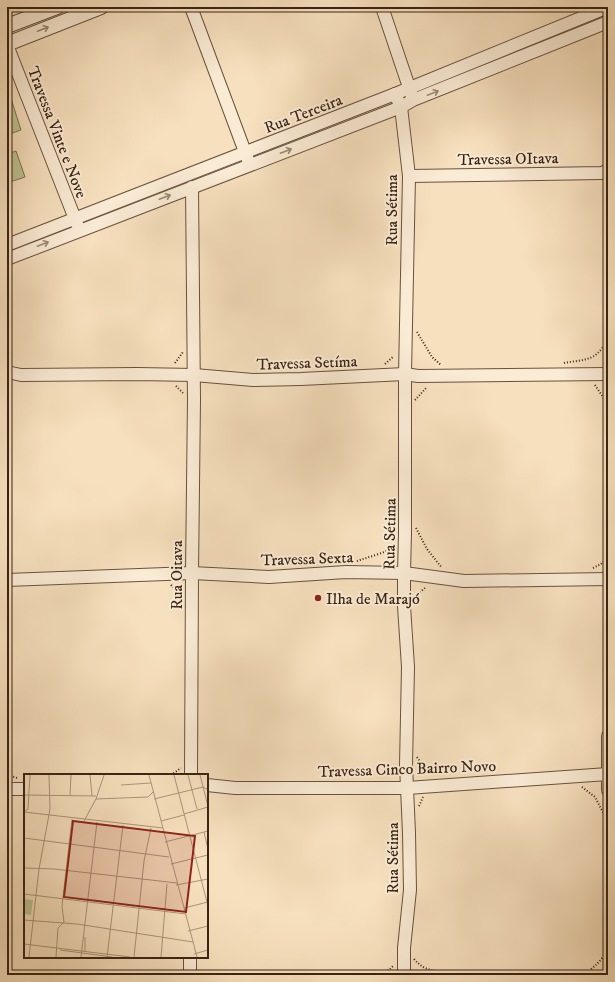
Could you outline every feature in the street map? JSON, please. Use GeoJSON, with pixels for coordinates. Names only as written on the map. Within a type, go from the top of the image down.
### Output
{"type":"FeatureCollection","features":[{"type":"Feature","properties":{"kind":"street"},"geometry":{"type":"LineString","coordinates":[[7,26],[57,7]]}},
{"type":"Feature","properties":{"kind":"street"},"geometry":{"type":"LineString","coordinates":[[7,44],[101,7]]}},
{"type":"Feature","properties":{"kind":"street"},"geometry":{"type":"LineString","coordinates":[[191,7],[249,164]]}},
{"type":"Feature","properties":{"kind":"street"},"geometry":{"type":"LineString","coordinates":[[382,7],[413,100]]}},
{"type":"Feature","properties":{"kind":"street","name":"Rua Terceira"},"geometry":{"type":"LineString","coordinates":[[7,245],[395,94],[584,11],[608,7]]}},
{"type":"Feature","properties":{"kind":"street","name":"Rua Terceira"},"geometry":{"type":"LineString","coordinates":[[7,259],[249,164],[400,107],[413,100],[608,22]]}},
{"type":"Feature","properties":{"kind":"street","name":"Travessa Vinte e Nove"},"geometry":{"type":"LineString","coordinates":[[7,44],[79,231]]}},
{"type":"Feature","properties":{"kind":"street","name":"Rua Sétima"},"geometry":{"type":"LineString","coordinates":[[395,94],[400,107],[409,176],[404,374],[406,534],[404,606],[408,666],[407,788],[410,890],[404,951],[404,975]]}},
{"type":"Feature","properties":{"kind":"street","name":"Travessa OItava"},"geometry":{"type":"LineString","coordinates":[[409,176],[602,173],[608,170]]}},
{"type":"Feature","properties":{"kind":"street","name":"Rua Oitava"},"geometry":{"type":"LineString","coordinates":[[191,774],[194,376],[192,187]]}},
{"type":"Feature","properties":{"kind":"street","name":"Travessa Setíma"},"geometry":{"type":"LineString","coordinates":[[7,372],[21,375],[137,374],[253,380],[404,374],[418,376],[608,374]]}},
{"type":"Feature","properties":{"kind":"street","name":"Travessa Sexta"},"geometry":{"type":"LineString","coordinates":[[7,580],[192,573],[269,577],[346,572],[404,573],[464,581],[608,579]]}},
{"type":"Feature","properties":{"kind":"street"},"geometry":{"type":"LineString","coordinates":[[608,736],[608,790]]}},
{"type":"Feature","properties":{"kind":"street","name":"Travessa Cinco Bairro Novo"},"geometry":{"type":"LineString","coordinates":[[208,785],[235,788],[407,788],[441,781],[608,774]]}},
{"type":"Feature","properties":{"kind":"street"},"geometry":{"type":"LineString","coordinates":[[7,789],[22,784]]}},
{"type":"Feature","properties":{"kind":"street"},"geometry":{"type":"LineString","coordinates":[[190,958],[190,975]]}},
{"type":"Feature","properties":{"kind":"path"},"geometry":{"type":"LineString","coordinates":[[417,332],[432,357],[442,366],[446,375]]}},
{"type":"Feature","properties":{"kind":"path"},"geometry":{"type":"LineString","coordinates":[[564,363],[595,356],[608,342]]}},
{"type":"Feature","properties":{"kind":"path"},"geometry":{"type":"LineString","coordinates":[[381,366],[397,354],[405,343]]}},
{"type":"Feature","properties":{"kind":"path"},"geometry":{"type":"LineString","coordinates":[[174,364],[178,362],[184,348]]}},
{"type":"Feature","properties":{"kind":"path"},"geometry":{"type":"LineString","coordinates":[[593,382],[598,387],[607,402],[608,410]]}},
{"type":"Feature","properties":{"kind":"path"},"geometry":{"type":"LineString","coordinates":[[174,385],[178,387],[186,398]]}},
{"type":"Feature","properties":{"kind":"path"},"geometry":{"type":"LineString","coordinates":[[405,410],[413,404],[429,385]]}},
{"type":"Feature","properties":{"kind":"path"},"geometry":{"type":"LineString","coordinates":[[415,524],[427,549],[446,572]]}},
{"type":"Feature","properties":{"kind":"path"},"geometry":{"type":"LineString","coordinates":[[169,583],[175,587],[184,600]]}},
{"type":"Feature","properties":{"kind":"path"},"geometry":{"type":"LineString","coordinates":[[413,606],[418,594],[427,586]]}},
{"type":"Feature","properties":{"kind":"path"},"geometry":{"type":"LineString","coordinates":[[415,751],[417,758],[425,769],[441,781],[424,796],[417,810]]}},
{"type":"Feature","properties":{"kind":"path"},"geometry":{"type":"LineString","coordinates":[[7,771],[9,775],[22,784]]}},
{"type":"Feature","properties":{"kind":"path"},"geometry":{"type":"LineString","coordinates":[[576,784],[595,797],[608,822]]}},
{"type":"Feature","properties":{"kind":"path"},"geometry":{"type":"LineString","coordinates":[[584,975],[600,962],[606,954],[608,948]]}},
{"type":"Feature","properties":{"kind":"path"},"geometry":{"type":"LineString","coordinates":[[370,975],[389,970],[404,951],[423,968],[444,972],[451,975]]}},
{"type":"Feature","properties":{"kind":"green space"},"geometry":{"type":"Polygon","coordinates":[[[7,86],[21,130],[7,135],[7,86]]]}},
{"type":"Feature","properties":{"kind":"green space"},"geometry":{"type":"Polygon","coordinates":[[[16,151],[25,177],[7,183],[7,154],[16,151]]]}},
{"type":"Feature","properties":{"kind":"place","name":"Ilha de Marajó"},"geometry":{"type":"Point","coordinates":[318,598]}}]}
